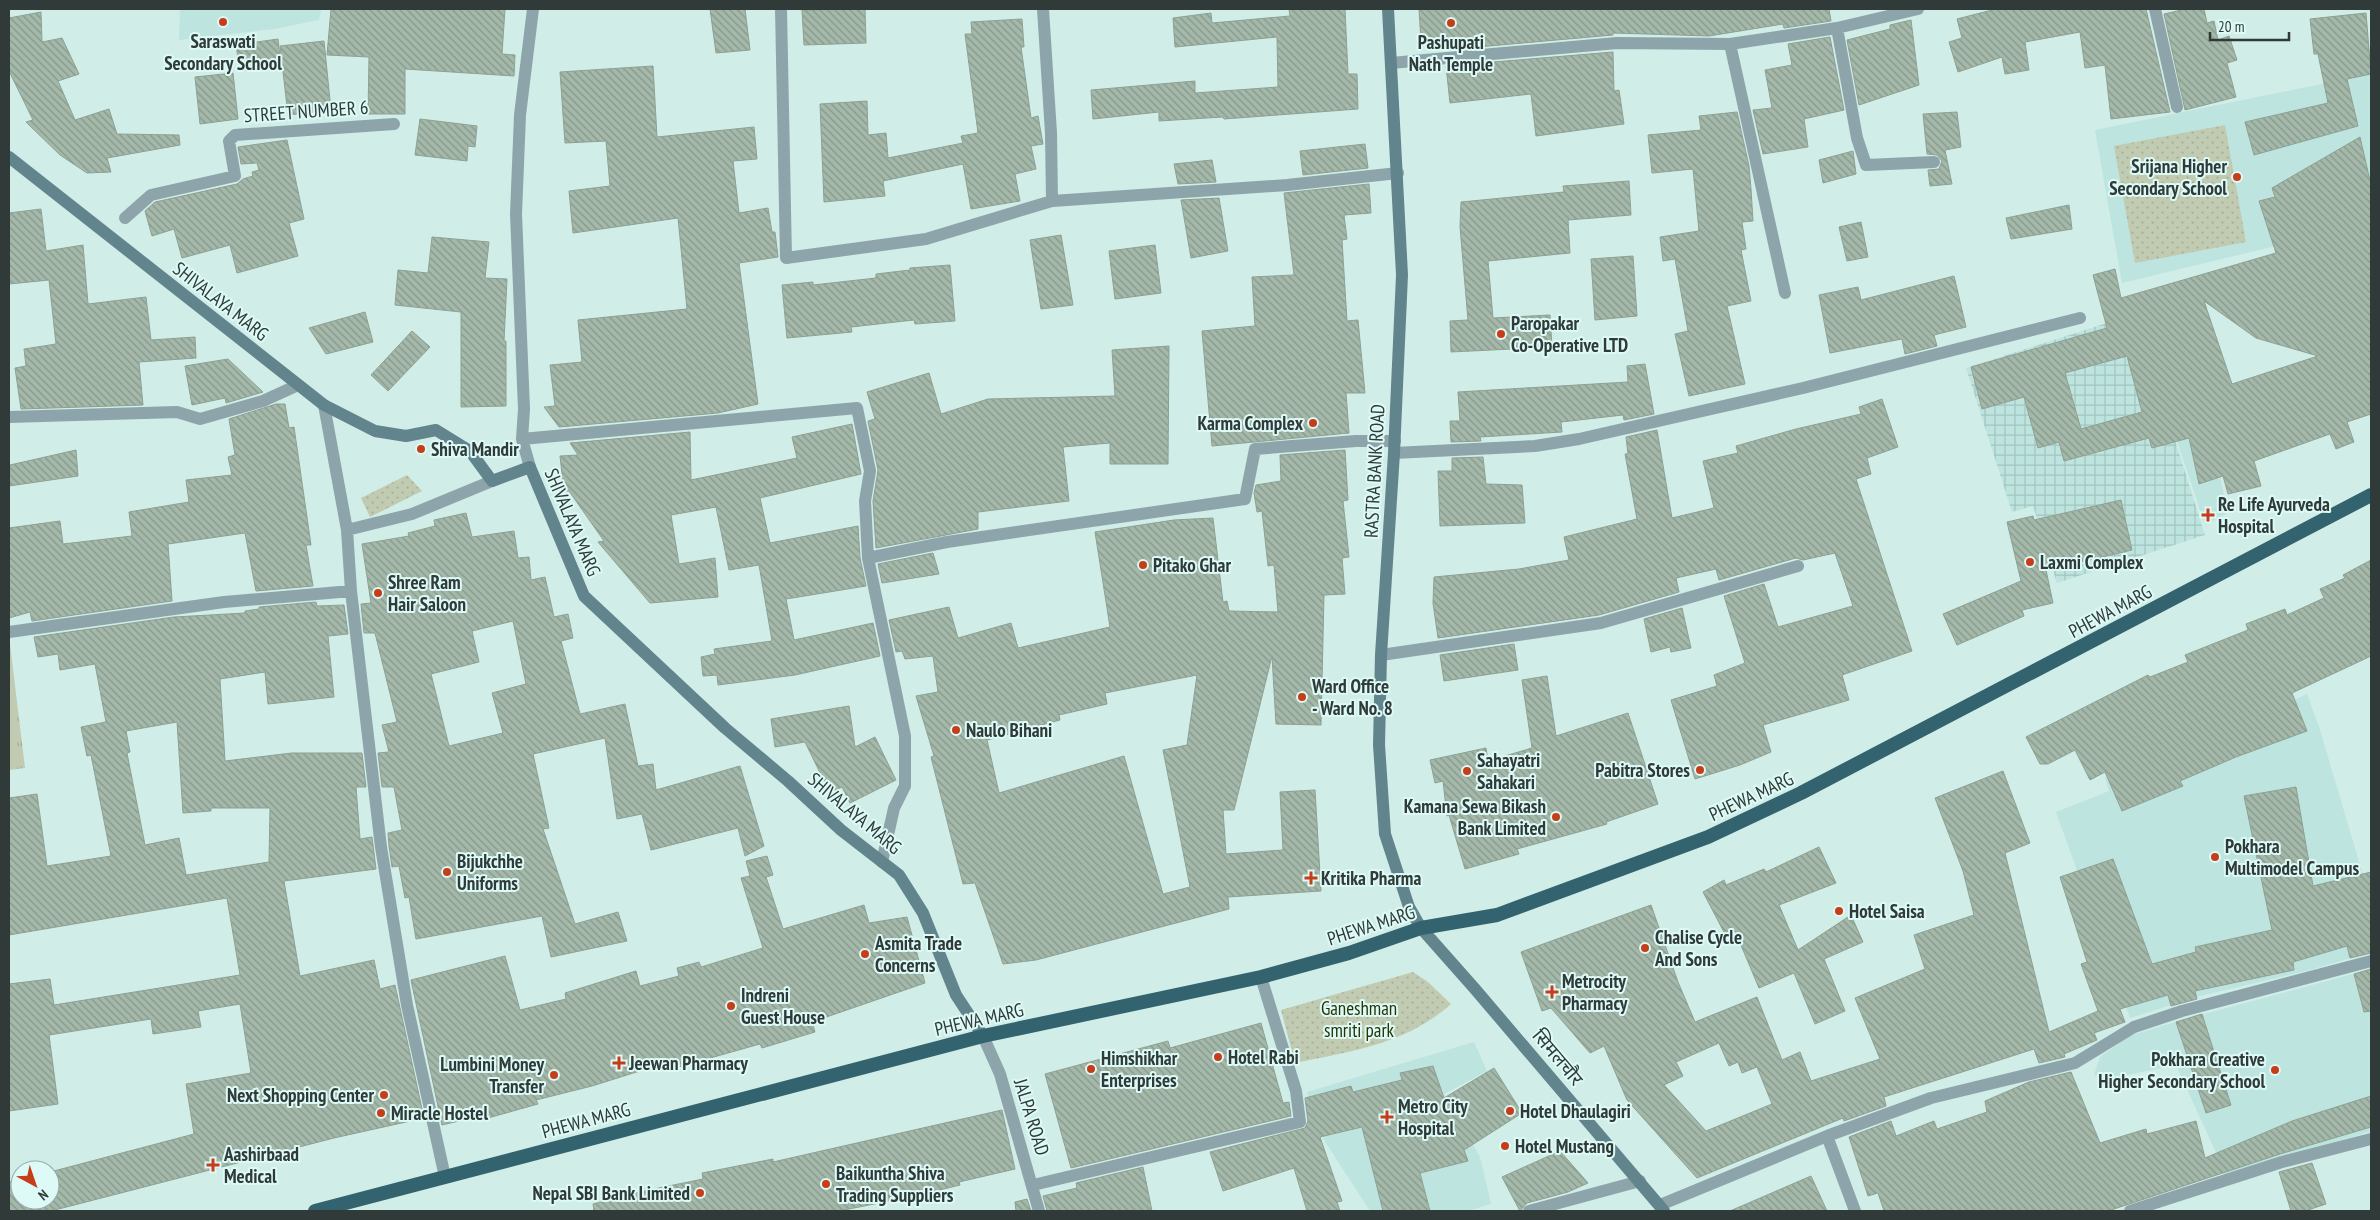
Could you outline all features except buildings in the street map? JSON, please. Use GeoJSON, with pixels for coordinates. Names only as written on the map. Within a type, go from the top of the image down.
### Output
{"type":"FeatureCollection","features":[{"type":"Feature","properties":{"kind":"highway","name":"PHEWA MARG"},"geometry":{"type":"LineString","coordinates":[[315,1211],[983,1036],[1261,976],[1349,954],[1421,928],[1497,915],[1708,836],[1800,793],[2371,495]]}},
{"type":"Feature","properties":{"kind":"main road","name":"RASTRA BANK ROAD"},"geometry":{"type":"LineString","coordinates":[[1388,9],[1402,275],[1379,745],[1385,834],[1408,907],[1421,928]]}},
{"type":"Feature","properties":{"kind":"main road","name":"SHIVALAYA MARG"},"geometry":{"type":"LineString","coordinates":[[9,157],[324,405],[375,431],[406,436],[436,430],[470,451],[492,481],[530,467],[584,596],[725,728],[788,781],[840,830],[899,875],[923,913],[956,995],[983,1036]]}},
{"type":"Feature","properties":{"kind":"main road","name":"सिमलचौर"},"geometry":{"type":"LineString","coordinates":[[1421,928],[1662,1208]]}},
{"type":"Feature","properties":{"kind":"street"},"geometry":{"type":"LineString","coordinates":[[530,467],[522,439],[524,409],[516,204],[520,115],[533,9]]}},
{"type":"Feature","properties":{"kind":"street"},"geometry":{"type":"LineString","coordinates":[[781,9],[786,258],[926,239],[1052,201],[1287,185],[1398,173]]}},
{"type":"Feature","properties":{"kind":"street"},"geometry":{"type":"LineString","coordinates":[[1043,9],[1051,133],[1052,201]]}},
{"type":"Feature","properties":{"kind":"street"},"geometry":{"type":"LineString","coordinates":[[1391,63],[1617,43],[1730,44],[1836,28],[1918,9]]}},
{"type":"Feature","properties":{"kind":"street"},"geometry":{"type":"LineString","coordinates":[[2154,9],[2177,107]]}},
{"type":"Feature","properties":{"kind":"street"},"geometry":{"type":"LineString","coordinates":[[1836,28],[1857,138],[1866,165],[1934,162]]}},
{"type":"Feature","properties":{"kind":"street"},"geometry":{"type":"LineString","coordinates":[[1730,44],[1785,293]]}},
{"type":"Feature","properties":{"kind":"street","name":"STREET NUMBER 6"},"geometry":{"type":"LineString","coordinates":[[125,218],[150,195],[235,176],[229,141],[235,135],[394,124]]}},
{"type":"Feature","properties":{"kind":"street"},"geometry":{"type":"LineString","coordinates":[[868,558],[946,542],[1245,499],[1255,449],[1356,441],[1394,447],[1535,446],[1579,439],[1803,388],[2080,318]]}},
{"type":"Feature","properties":{"kind":"street"},"geometry":{"type":"LineString","coordinates":[[9,417],[177,412],[200,419],[263,401],[298,385]]}},
{"type":"Feature","properties":{"kind":"street"},"geometry":{"type":"LineString","coordinates":[[324,405],[347,530],[351,591],[381,847],[407,1005],[445,1177]]}},
{"type":"Feature","properties":{"kind":"street"},"geometry":{"type":"LineString","coordinates":[[522,439],[857,408],[870,471],[865,501],[868,558],[905,736],[905,786],[894,808],[882,862]]}},
{"type":"Feature","properties":{"kind":"street"},"geometry":{"type":"LineString","coordinates":[[347,530],[412,514],[492,481]]}},
{"type":"Feature","properties":{"kind":"street"},"geometry":{"type":"LineString","coordinates":[[1382,655],[1601,623],[1798,566]]}},
{"type":"Feature","properties":{"kind":"street"},"geometry":{"type":"LineString","coordinates":[[9,632],[224,602],[351,591]]}},
{"type":"Feature","properties":{"kind":"street"},"geometry":{"type":"LineString","coordinates":[[1662,1208],[1827,1136],[1931,1098],[2075,1063],[2134,1028],[2182,1011],[2371,961]]}},
{"type":"Feature","properties":{"kind":"street"},"geometry":{"type":"LineString","coordinates":[[1033,1185],[1300,1122],[1296,1091],[1261,976]]}},
{"type":"Feature","properties":{"kind":"street","name":"JALPA ROAD"},"geometry":{"type":"LineString","coordinates":[[983,1036],[1000,1074],[1039,1211]]}},
{"type":"Feature","properties":{"kind":"street"},"geometry":{"type":"LineString","coordinates":[[1827,1136],[1855,1211]]}},
{"type":"Feature","properties":{"kind":"street"},"geometry":{"type":"LineString","coordinates":[[2130,1211],[2282,1162],[2371,1139]]}},
{"type":"Feature","properties":{"kind":"street"},"geometry":{"type":"LineString","coordinates":[[1529,1211],[1640,1181]]}},
{"type":"Feature","properties":{"kind":"shaded area","name":"Saraswati Secondary School"},"geometry":{"type":"Polygon","coordinates":[[[180,9],[321,9],[319,20],[274,29],[179,40],[180,9]]]}},
{"type":"Feature","properties":{"kind":"shaded area","name":"Srijana Higher Secondary School"},"geometry":{"type":"Polygon","coordinates":[[[2371,74],[2371,223],[2122,283],[2095,130],[2371,74]]]}},
{"type":"Feature","properties":{"kind":"shaded area"},"geometry":{"type":"Polygon","coordinates":[[[2135,314],[2205,535],[2057,583],[2033,506],[2012,512],[1966,368],[2135,314]]]}},
{"type":"Feature","properties":{"kind":"shaded area"},"geometry":{"type":"Polygon","coordinates":[[[2207,418],[2228,513],[2205,525],[2173,429],[2207,418]]]}},
{"type":"Feature","properties":{"kind":"shaded area","name":"Pokhara Multimodel Campus"},"geometry":{"type":"Polygon","coordinates":[[[2307,694],[2320,730],[2371,902],[2371,952],[2310,970],[2200,996],[2130,1018],[2056,812],[2109,791],[2105,777],[2167,747],[2182,750],[2307,694]]]}},
{"type":"Feature","properties":{"kind":"shaded area","name":"Pokhara Creative Higher Secondary School"},"geometry":{"type":"Polygon","coordinates":[[[2371,969],[2371,1131],[2225,1179],[2218,1157],[2176,1065],[2117,1077],[2094,1075],[2100,1057],[2129,1036],[2371,969]]]}},
{"type":"Feature","properties":{"kind":"shaded area","name":"Metro City Hospital"},"geometry":{"type":"Polygon","coordinates":[[[1474,1042],[1487,1071],[1444,1094],[1480,1157],[1491,1204],[1468,1211],[1370,1211],[1324,1140],[1307,1092],[1474,1042]]]}},
{"type":"Feature","properties":{"kind":"green space"},"geometry":{"type":"Polygon","coordinates":[[[2225,125],[2246,242],[2135,263],[2114,146],[2225,125]]]}},
{"type":"Feature","properties":{"kind":"green space"},"geometry":{"type":"Polygon","coordinates":[[[407,475],[422,491],[370,517],[361,498],[407,475]]]}},
{"type":"Feature","properties":{"kind":"green space"},"geometry":{"type":"Polygon","coordinates":[[[9,644],[25,768],[9,770],[9,644]]]}},
{"type":"Feature","properties":{"kind":"green space","name":"Ganeshman smriti park"},"geometry":{"type":"Polygon","coordinates":[[[1413,972],[1428,982],[1451,1004],[1434,1018],[1397,1037],[1358,1050],[1295,1063],[1281,1010],[1413,972]]]}},
{"type":"Feature","properties":{"kind":"place","name":"Saraswati Secondary School"},"geometry":{"type":"Point","coordinates":[223,22]}},
{"type":"Feature","properties":{"kind":"place","name":"Pashupati Nath Temple"},"geometry":{"type":"Point","coordinates":[1451,23]}},
{"type":"Feature","properties":{"kind":"place","name":"Srijana Higher Secondary School"},"geometry":{"type":"Point","coordinates":[2237,177]}},
{"type":"Feature","properties":{"kind":"place","name":"Paropakar Co-Operative LTD"},"geometry":{"type":"Point","coordinates":[1501,334]}},
{"type":"Feature","properties":{"kind":"place","name":"Karma Complex"},"geometry":{"type":"Point","coordinates":[1313,423]}},
{"type":"Feature","properties":{"kind":"place","name":"Shiva Mandir"},"geometry":{"type":"Point","coordinates":[421,449]}},
{"type":"Feature","properties":{"kind":"place","name":"Re Life Ayurveda Hospital"},"geometry":{"type":"Point","coordinates":[2208,515]}},
{"type":"Feature","properties":{"kind":"place","name":"Laxmi Complex"},"geometry":{"type":"Point","coordinates":[2030,562]}},
{"type":"Feature","properties":{"kind":"place","name":"Pitako Ghar"},"geometry":{"type":"Point","coordinates":[1143,565]}},
{"type":"Feature","properties":{"kind":"place","name":"Shree Ram Hair Saloon"},"geometry":{"type":"Point","coordinates":[378,593]}},
{"type":"Feature","properties":{"kind":"place","name":"Ward Office - Ward No. 8"},"geometry":{"type":"Point","coordinates":[1302,697]}},
{"type":"Feature","properties":{"kind":"place","name":"Naulo Bihani"},"geometry":{"type":"Point","coordinates":[956,730]}},
{"type":"Feature","properties":{"kind":"place","name":"Pabitra Stores"},"geometry":{"type":"Point","coordinates":[1700,770]}},
{"type":"Feature","properties":{"kind":"place","name":"Sahayatri Sahakari"},"geometry":{"type":"Point","coordinates":[1467,771]}},
{"type":"Feature","properties":{"kind":"place","name":"Kamana Sewa Bikash Bank Limited"},"geometry":{"type":"Point","coordinates":[1556,817]}},
{"type":"Feature","properties":{"kind":"place","name":"Pokhara Multimodel Campus"},"geometry":{"type":"Point","coordinates":[2215,857]}},
{"type":"Feature","properties":{"kind":"place","name":"Bijukchhe Uniforms"},"geometry":{"type":"Point","coordinates":[447,872]}},
{"type":"Feature","properties":{"kind":"place","name":"Kritika Pharma"},"geometry":{"type":"Point","coordinates":[1311,878]}},
{"type":"Feature","properties":{"kind":"place","name":"Hotel Saisa"},"geometry":{"type":"Point","coordinates":[1839,911]}},
{"type":"Feature","properties":{"kind":"place","name":"Chalise Cycle And Sons"},"geometry":{"type":"Point","coordinates":[1645,948]}},
{"type":"Feature","properties":{"kind":"place","name":"Asmita Trade Concerns"},"geometry":{"type":"Point","coordinates":[865,954]}},
{"type":"Feature","properties":{"kind":"place","name":"Metrocity Pharmacy"},"geometry":{"type":"Point","coordinates":[1552,992]}},
{"type":"Feature","properties":{"kind":"place","name":"Indreni Guest House"},"geometry":{"type":"Point","coordinates":[731,1006]}},
{"type":"Feature","properties":{"kind":"place","name":"Hotel Rabi"},"geometry":{"type":"Point","coordinates":[1218,1057]}},
{"type":"Feature","properties":{"kind":"place","name":"Jeewan Pharmacy"},"geometry":{"type":"Point","coordinates":[619,1063]}},
{"type":"Feature","properties":{"kind":"place","name":"Himshikhar Enterprises"},"geometry":{"type":"Point","coordinates":[1091,1069]}},
{"type":"Feature","properties":{"kind":"place","name":"Pokhara Creative Higher Secondary School"},"geometry":{"type":"Point","coordinates":[2275,1070]}},
{"type":"Feature","properties":{"kind":"place","name":"Lumbini Money Transfer"},"geometry":{"type":"Point","coordinates":[554,1075]}},
{"type":"Feature","properties":{"kind":"place","name":"Next Shopping Center"},"geometry":{"type":"Point","coordinates":[384,1095]}},
{"type":"Feature","properties":{"kind":"place","name":"Hotel Dhaulagiri"},"geometry":{"type":"Point","coordinates":[1510,1111]}},
{"type":"Feature","properties":{"kind":"place","name":"Miracle Hostel"},"geometry":{"type":"Point","coordinates":[381,1113]}},
{"type":"Feature","properties":{"kind":"place","name":"Metro City Hospital"},"geometry":{"type":"Point","coordinates":[1387,1117]}},
{"type":"Feature","properties":{"kind":"place","name":"Hotel Mustang"},"geometry":{"type":"Point","coordinates":[1505,1146]}},
{"type":"Feature","properties":{"kind":"place","name":"Aashirbaad Medical"},"geometry":{"type":"Point","coordinates":[213,1165]}},
{"type":"Feature","properties":{"kind":"place","name":"Baikuntha Shiva Trading Suppliers"},"geometry":{"type":"Point","coordinates":[826,1184]}},
{"type":"Feature","properties":{"kind":"place","name":"Nepal SBI Bank Limited"},"geometry":{"type":"Point","coordinates":[700,1193]}}]}
